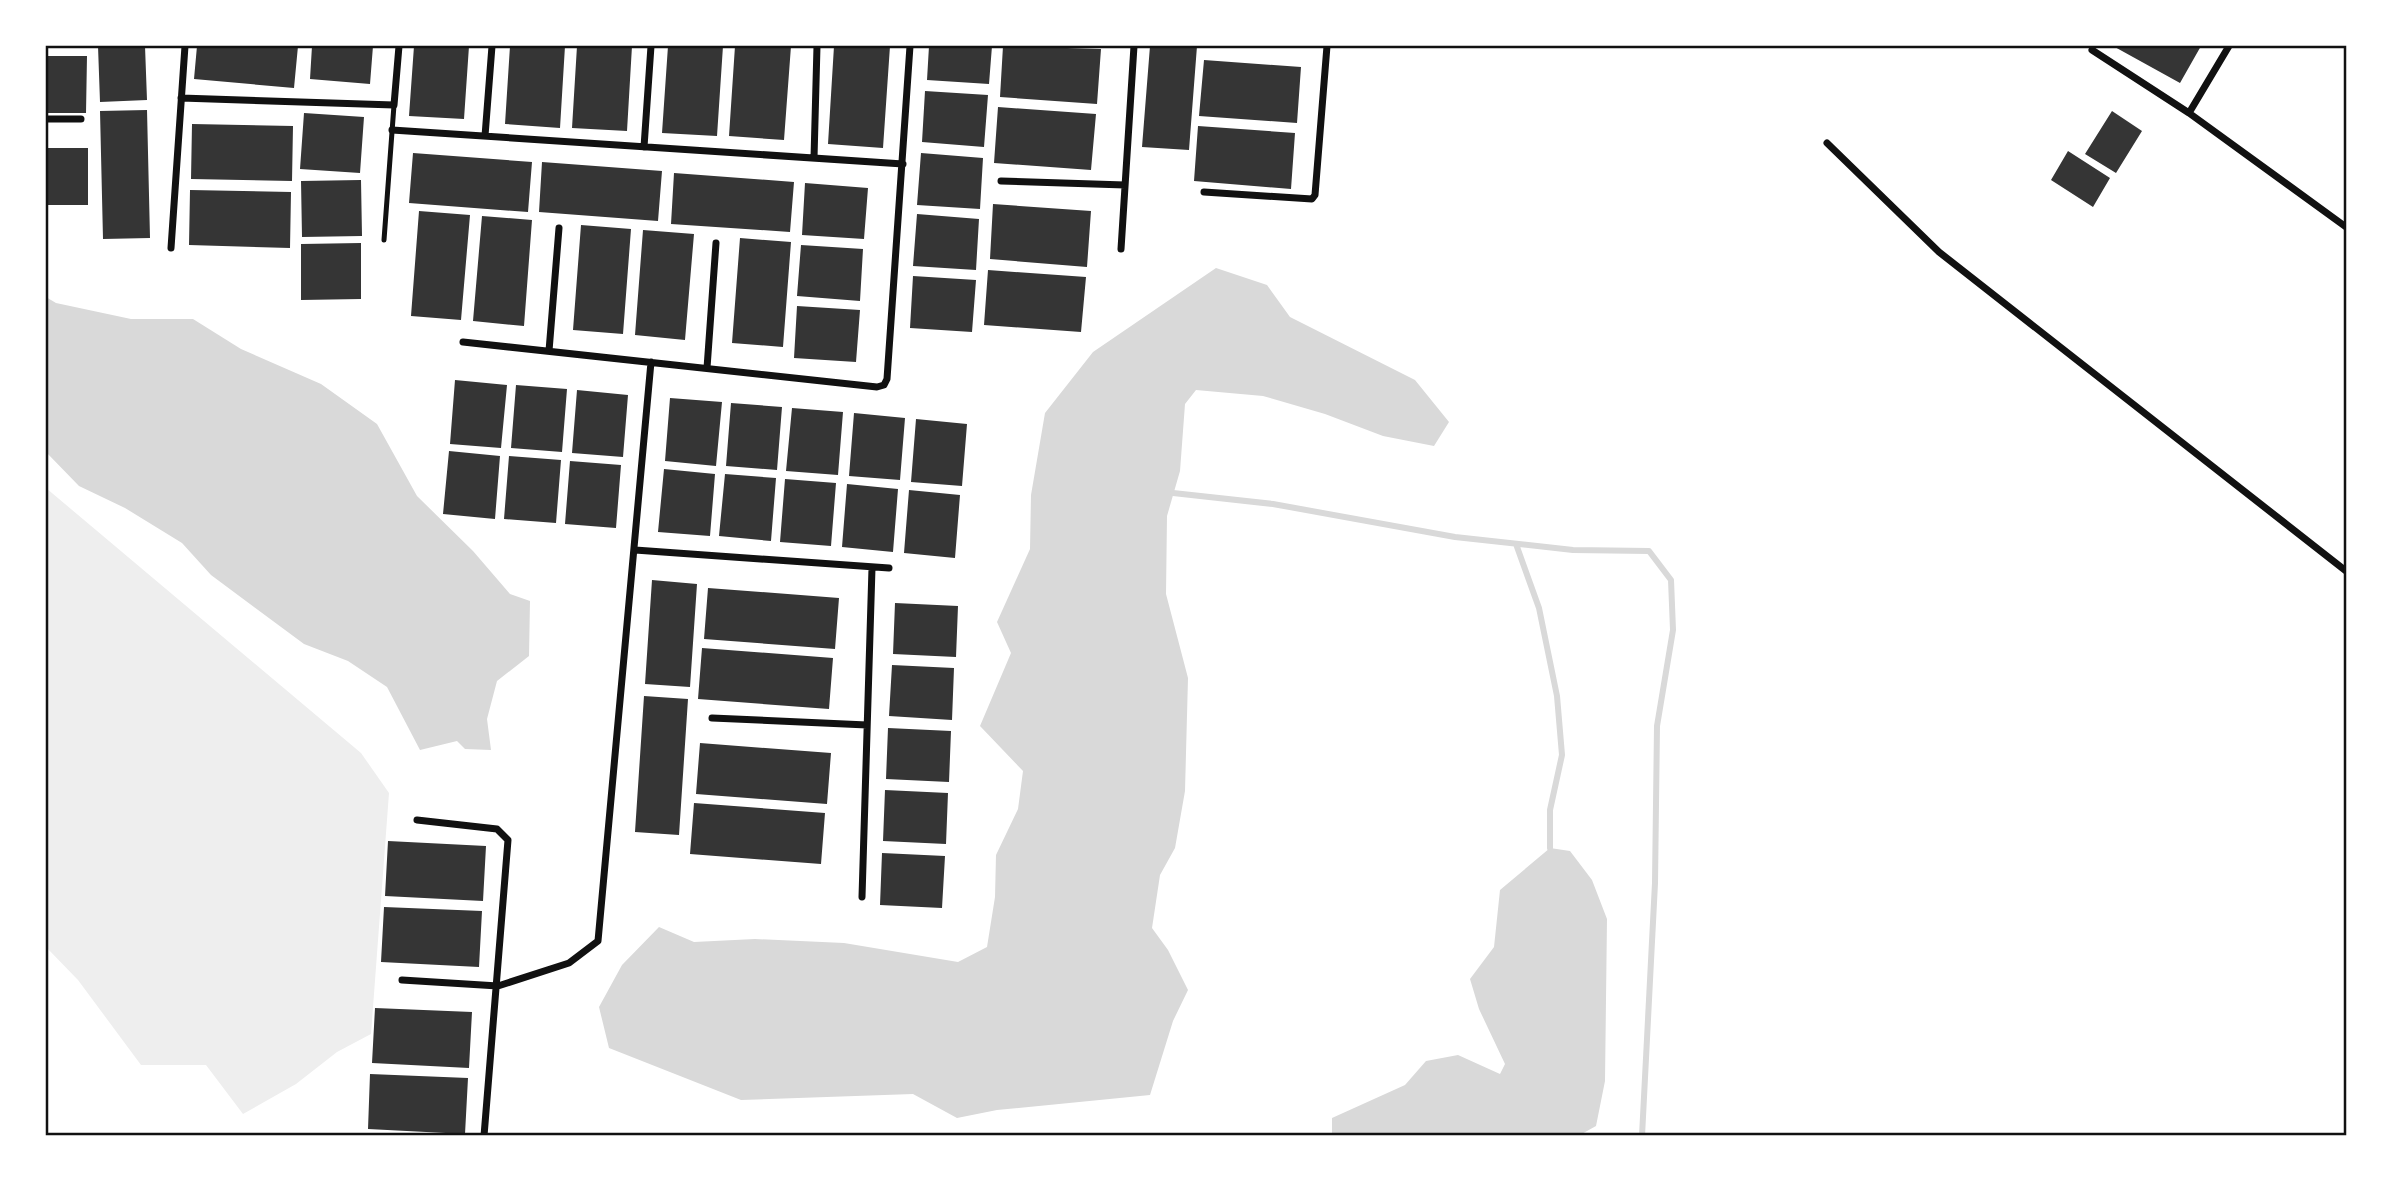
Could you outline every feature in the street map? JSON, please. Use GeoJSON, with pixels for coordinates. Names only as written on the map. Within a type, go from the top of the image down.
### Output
{"type":"FeatureCollection","features":[{"type":"Feature","properties":{"kind":"street"},"geometry":{"type":"LineString","coordinates":[[171,248],[185,46]]}},
{"type":"Feature","properties":{"kind":"street"},"geometry":{"type":"LineString","coordinates":[[181,98],[394,104],[398,46]]}},
{"type":"Feature","properties":{"kind":"street"},"geometry":{"type":"LineString","coordinates":[[485,136],[492,46]]}},
{"type":"Feature","properties":{"kind":"street"},"geometry":{"type":"LineString","coordinates":[[644,147],[651,46]]}},
{"type":"Feature","properties":{"kind":"street"},"geometry":{"type":"LineString","coordinates":[[814,158],[817,46]]}},
{"type":"Feature","properties":{"kind":"street"},"geometry":{"type":"LineString","coordinates":[[463,342],[877,387],[884,385],[887,379],[910,46]]}},
{"type":"Feature","properties":{"kind":"street"},"geometry":{"type":"LineString","coordinates":[[1121,248],[1134,46]]}},
{"type":"Feature","properties":{"kind":"street"},"geometry":{"type":"LineString","coordinates":[[1204,192],[1312,199],[1315,195],[1327,46]]}},
{"type":"Feature","properties":{"kind":"street"},"geometry":{"type":"LineString","coordinates":[[2189,113],[2229,46]]}},
{"type":"Feature","properties":{"kind":"street"},"geometry":{"type":"LineString","coordinates":[[2092,50],[2189,113],[2347,227]]}},
{"type":"Feature","properties":{"kind":"street"},"geometry":{"type":"LineString","coordinates":[[46,119],[81,119]]}},
{"type":"Feature","properties":{"kind":"street"},"geometry":{"type":"LineString","coordinates":[[392,130],[903,164]]}},
{"type":"Feature","properties":{"kind":"street"},"geometry":{"type":"LineString","coordinates":[[1827,143],[1939,252],[2347,571]]}},
{"type":"Feature","properties":{"kind":"street"},"geometry":{"type":"LineString","coordinates":[[1001,181],[1125,185]]}},
{"type":"Feature","properties":{"kind":"street"},"geometry":{"type":"LineString","coordinates":[[549,351],[559,228]]}},
{"type":"Feature","properties":{"kind":"street"},"geometry":{"type":"LineString","coordinates":[[707,368],[716,243]]}},
{"type":"Feature","properties":{"kind":"street"},"geometry":{"type":"LineString","coordinates":[[402,980],[498,986],[569,963],[598,941],[651,362]]}},
{"type":"Feature","properties":{"kind":"street"},"geometry":{"type":"LineString","coordinates":[[635,550],[889,568]]}},
{"type":"Feature","properties":{"kind":"street"},"geometry":{"type":"LineString","coordinates":[[862,897],[872,568]]}},
{"type":"Feature","properties":{"kind":"street"},"geometry":{"type":"LineString","coordinates":[[712,718],[867,725]]}},
{"type":"Feature","properties":{"kind":"street"},"geometry":{"type":"LineString","coordinates":[[417,820],[497,829],[504,832],[508,840],[484,1136]]}},
{"type":"Feature","properties":{"kind":"lane"},"geometry":{"type":"LineString","coordinates":[[384,240],[394,104]]}},
{"type":"Feature","properties":{"kind":"shaded area"},"geometry":{"type":"Polygon","coordinates":[[[1216,268],[1267,285],[1290,317],[1415,380],[1449,422],[1434,446],[1383,436],[1325,414],[1263,396],[1196,390],[1185,404],[1180,471],[1167,516],[1166,594],[1188,678],[1185,791],[1175,848],[1160,875],[1152,928],[1168,950],[1188,990],[1173,1021],[1150,1095],[997,1110],[957,1118],[913,1094],[741,1100],[609,1048],[599,1007],[622,965],[659,927],[694,942],[755,939],[844,943],[958,962],[987,947],[995,897],[996,855],[1018,809],[1023,771],[980,726],[1011,653],[997,622],[1030,549],[1031,495],[1045,413],[1093,352],[1216,268]]]}},
{"type":"Feature","properties":{"kind":"shaded area"},"geometry":{"type":"Polygon","coordinates":[[[46,297],[56,303],[131,319],[193,319],[241,349],[321,384],[377,424],[417,496],[473,551],[510,594],[530,601],[529,656],[497,681],[487,719],[491,750],[465,749],[457,741],[420,750],[387,687],[348,661],[304,644],[211,575],[182,543],[125,508],[79,486],[46,452],[46,297]]]}},
{"type":"Feature","properties":{"kind":"shaded area"},"geometry":{"type":"Polygon","coordinates":[[[46,488],[361,753],[389,793],[371,1034],[337,1052],[296,1084],[243,1114],[206,1065],[141,1065],[78,980],[46,947],[46,488]]]}},
{"type":"Feature","properties":{"kind":"shaded area"},"geometry":{"type":"Polygon","coordinates":[[[1550,848],[1570,851],[1592,880],[1607,919],[1605,1081],[1596,1126],[1578,1136],[1332,1135],[1332,1118],[1405,1085],[1426,1061],[1458,1055],[1500,1074],[1505,1064],[1479,1009],[1470,979],[1494,947],[1500,890],[1550,848]]]}},
{"type":"Feature","properties":{"kind":"building"},"geometry":{"type":"Polygon","coordinates":[[[98,46],[145,46],[147,100],[100,102],[98,46]]]}},
{"type":"Feature","properties":{"kind":"building"},"geometry":{"type":"Polygon","coordinates":[[[197,46],[298,46],[294,88],[194,79],[197,46]]]}},
{"type":"Feature","properties":{"kind":"building"},"geometry":{"type":"Polygon","coordinates":[[[312,46],[373,46],[370,84],[310,79],[312,46]]]}},
{"type":"Feature","properties":{"kind":"building"},"geometry":{"type":"Polygon","coordinates":[[[414,46],[469,46],[464,119],[409,116],[414,46]]]}},
{"type":"Feature","properties":{"kind":"building"},"geometry":{"type":"Polygon","coordinates":[[[510,46],[565,46],[560,128],[505,124],[510,46]]]}},
{"type":"Feature","properties":{"kind":"building"},"geometry":{"type":"Polygon","coordinates":[[[577,46],[632,46],[627,131],[572,128],[577,46]]]}},
{"type":"Feature","properties":{"kind":"building"},"geometry":{"type":"Polygon","coordinates":[[[668,46],[723,46],[717,136],[662,133],[668,46]]]}},
{"type":"Feature","properties":{"kind":"building"},"geometry":{"type":"Polygon","coordinates":[[[735,46],[791,46],[784,140],[729,136],[735,46]]]}},
{"type":"Feature","properties":{"kind":"building"},"geometry":{"type":"Polygon","coordinates":[[[834,46],[890,46],[883,148],[828,144],[834,46]]]}},
{"type":"Feature","properties":{"kind":"building"},"geometry":{"type":"Polygon","coordinates":[[[929,46],[992,46],[989,84],[927,80],[929,46]]]}},
{"type":"Feature","properties":{"kind":"building"},"geometry":{"type":"Polygon","coordinates":[[[1003,46],[1101,49],[1097,104],[1000,97],[1003,46]]]}},
{"type":"Feature","properties":{"kind":"building"},"geometry":{"type":"Polygon","coordinates":[[[1150,46],[1197,46],[1189,150],[1142,147],[1150,46]]]}},
{"type":"Feature","properties":{"kind":"building"},"geometry":{"type":"Polygon","coordinates":[[[2113,46],[2201,46],[2180,83],[2113,46]]]}},
{"type":"Feature","properties":{"kind":"building"},"geometry":{"type":"Polygon","coordinates":[[[46,56],[87,56],[86,113],[46,113],[46,56]]]}},
{"type":"Feature","properties":{"kind":"building"},"geometry":{"type":"Polygon","coordinates":[[[1204,60],[1301,67],[1297,123],[1199,116],[1204,60]]]}},
{"type":"Feature","properties":{"kind":"building"},"geometry":{"type":"Polygon","coordinates":[[[925,91],[988,95],[984,147],[922,142],[925,91]]]}},
{"type":"Feature","properties":{"kind":"building"},"geometry":{"type":"Polygon","coordinates":[[[998,107],[1096,114],[1091,170],[994,163],[998,107]]]}},
{"type":"Feature","properties":{"kind":"building"},"geometry":{"type":"Polygon","coordinates":[[[147,110],[150,238],[103,239],[100,111],[147,110]]]}},
{"type":"Feature","properties":{"kind":"building"},"geometry":{"type":"Polygon","coordinates":[[[2112,111],[2142,131],[2116,173],[2085,154],[2112,111]]]}},
{"type":"Feature","properties":{"kind":"building"},"geometry":{"type":"Polygon","coordinates":[[[304,113],[364,117],[360,173],[300,169],[304,113]]]}},
{"type":"Feature","properties":{"kind":"building"},"geometry":{"type":"Polygon","coordinates":[[[192,124],[293,126],[292,181],[191,179],[192,124]]]}},
{"type":"Feature","properties":{"kind":"building"},"geometry":{"type":"Polygon","coordinates":[[[1198,126],[1295,133],[1291,189],[1194,181],[1198,126]]]}},
{"type":"Feature","properties":{"kind":"building"},"geometry":{"type":"Polygon","coordinates":[[[46,148],[88,148],[88,205],[46,205],[46,148]]]}},
{"type":"Feature","properties":{"kind":"building"},"geometry":{"type":"Polygon","coordinates":[[[2068,151],[2110,178],[2093,207],[2051,180],[2068,151]]]}},
{"type":"Feature","properties":{"kind":"building"},"geometry":{"type":"Polygon","coordinates":[[[413,153],[532,162],[528,212],[409,203],[413,153]]]}},
{"type":"Feature","properties":{"kind":"building"},"geometry":{"type":"Polygon","coordinates":[[[921,153],[983,158],[980,209],[917,205],[921,153]]]}},
{"type":"Feature","properties":{"kind":"building"},"geometry":{"type":"Polygon","coordinates":[[[542,162],[662,171],[658,221],[539,212],[542,162]]]}},
{"type":"Feature","properties":{"kind":"building"},"geometry":{"type":"Polygon","coordinates":[[[674,173],[794,182],[790,232],[671,224],[674,173]]]}},
{"type":"Feature","properties":{"kind":"building"},"geometry":{"type":"Polygon","coordinates":[[[361,180],[362,236],[302,237],[301,181],[361,180]]]}},
{"type":"Feature","properties":{"kind":"building"},"geometry":{"type":"Polygon","coordinates":[[[805,183],[868,188],[864,239],[802,235],[805,183]]]}},
{"type":"Feature","properties":{"kind":"building"},"geometry":{"type":"Polygon","coordinates":[[[190,190],[291,192],[290,248],[189,245],[190,190]]]}},
{"type":"Feature","properties":{"kind":"building"},"geometry":{"type":"Polygon","coordinates":[[[993,204],[1091,211],[1087,267],[990,259],[993,204]]]}},
{"type":"Feature","properties":{"kind":"building"},"geometry":{"type":"Polygon","coordinates":[[[419,211],[470,215],[461,320],[411,316],[419,211]]]}},
{"type":"Feature","properties":{"kind":"building"},"geometry":{"type":"Polygon","coordinates":[[[917,214],[979,219],[976,270],[913,266],[917,214]]]}},
{"type":"Feature","properties":{"kind":"building"},"geometry":{"type":"Polygon","coordinates":[[[482,216],[532,220],[524,326],[473,321],[482,216]]]}},
{"type":"Feature","properties":{"kind":"building"},"geometry":{"type":"Polygon","coordinates":[[[581,225],[631,229],[623,334],[573,330],[581,225]]]}},
{"type":"Feature","properties":{"kind":"building"},"geometry":{"type":"Polygon","coordinates":[[[643,230],[694,234],[685,340],[635,335],[643,230]]]}},
{"type":"Feature","properties":{"kind":"building"},"geometry":{"type":"Polygon","coordinates":[[[740,238],[791,242],[783,347],[732,343],[740,238]]]}},
{"type":"Feature","properties":{"kind":"building"},"geometry":{"type":"Polygon","coordinates":[[[361,243],[361,299],[301,300],[301,244],[361,243]]]}},
{"type":"Feature","properties":{"kind":"building"},"geometry":{"type":"Polygon","coordinates":[[[801,245],[863,249],[860,301],[797,296],[801,245]]]}},
{"type":"Feature","properties":{"kind":"building"},"geometry":{"type":"Polygon","coordinates":[[[988,270],[1086,277],[1081,332],[984,325],[988,270]]]}},
{"type":"Feature","properties":{"kind":"building"},"geometry":{"type":"Polygon","coordinates":[[[913,276],[976,280],[972,332],[910,328],[913,276]]]}},
{"type":"Feature","properties":{"kind":"building"},"geometry":{"type":"Polygon","coordinates":[[[797,306],[860,310],[856,362],[794,358],[797,306]]]}},
{"type":"Feature","properties":{"kind":"building"},"geometry":{"type":"Polygon","coordinates":[[[455,380],[507,385],[501,448],[450,444],[455,380]]]}},
{"type":"Feature","properties":{"kind":"building"},"geometry":{"type":"Polygon","coordinates":[[[516,385],[567,389],[562,452],[511,448],[516,385]]]}},
{"type":"Feature","properties":{"kind":"building"},"geometry":{"type":"Polygon","coordinates":[[[577,390],[628,395],[623,457],[572,453],[577,390]]]}},
{"type":"Feature","properties":{"kind":"building"},"geometry":{"type":"Polygon","coordinates":[[[670,398],[722,402],[716,466],[665,461],[670,398]]]}},
{"type":"Feature","properties":{"kind":"building"},"geometry":{"type":"Polygon","coordinates":[[[731,403],[782,407],[777,470],[726,466],[731,403]]]}},
{"type":"Feature","properties":{"kind":"building"},"geometry":{"type":"Polygon","coordinates":[[[792,408],[843,412],[838,475],[786,471],[792,408]]]}},
{"type":"Feature","properties":{"kind":"building"},"geometry":{"type":"Polygon","coordinates":[[[854,413],[905,418],[900,480],[849,476],[854,413]]]}},
{"type":"Feature","properties":{"kind":"building"},"geometry":{"type":"Polygon","coordinates":[[[916,419],[967,424],[962,486],[911,482],[916,419]]]}},
{"type":"Feature","properties":{"kind":"building"},"geometry":{"type":"Polygon","coordinates":[[[449,451],[500,456],[495,519],[443,514],[449,451]]]}},
{"type":"Feature","properties":{"kind":"building"},"geometry":{"type":"Polygon","coordinates":[[[509,456],[561,460],[556,523],[504,519],[509,456]]]}},
{"type":"Feature","properties":{"kind":"building"},"geometry":{"type":"Polygon","coordinates":[[[570,461],[621,465],[616,528],[565,524],[570,461]]]}},
{"type":"Feature","properties":{"kind":"building"},"geometry":{"type":"Polygon","coordinates":[[[664,469],[715,474],[710,536],[658,532],[664,469]]]}},
{"type":"Feature","properties":{"kind":"building"},"geometry":{"type":"Polygon","coordinates":[[[725,474],[776,478],[771,541],[719,536],[725,474]]]}},
{"type":"Feature","properties":{"kind":"building"},"geometry":{"type":"Polygon","coordinates":[[[785,479],[836,483],[831,546],[780,542],[785,479]]]}},
{"type":"Feature","properties":{"kind":"building"},"geometry":{"type":"Polygon","coordinates":[[[847,484],[898,489],[893,552],[842,547],[847,484]]]}},
{"type":"Feature","properties":{"kind":"building"},"geometry":{"type":"Polygon","coordinates":[[[909,490],[960,495],[955,558],[904,553],[909,490]]]}},
{"type":"Feature","properties":{"kind":"building"},"geometry":{"type":"Polygon","coordinates":[[[652,580],[697,584],[690,687],[645,684],[652,580]]]}},
{"type":"Feature","properties":{"kind":"building"},"geometry":{"type":"Polygon","coordinates":[[[708,588],[839,598],[835,649],[704,639],[708,588]]]}},
{"type":"Feature","properties":{"kind":"building"},"geometry":{"type":"Polygon","coordinates":[[[895,603],[958,606],[956,657],[893,654],[895,603]]]}},
{"type":"Feature","properties":{"kind":"building"},"geometry":{"type":"Polygon","coordinates":[[[702,648],[833,658],[829,709],[698,699],[702,648]]]}},
{"type":"Feature","properties":{"kind":"building"},"geometry":{"type":"Polygon","coordinates":[[[892,665],[954,668],[952,720],[889,716],[892,665]]]}},
{"type":"Feature","properties":{"kind":"building"},"geometry":{"type":"Polygon","coordinates":[[[644,696],[688,699],[679,835],[635,832],[644,696]]]}},
{"type":"Feature","properties":{"kind":"building"},"geometry":{"type":"Polygon","coordinates":[[[888,728],[951,731],[949,782],[886,779],[888,728]]]}},
{"type":"Feature","properties":{"kind":"building"},"geometry":{"type":"Polygon","coordinates":[[[700,743],[831,753],[827,804],[696,794],[700,743]]]}},
{"type":"Feature","properties":{"kind":"building"},"geometry":{"type":"Polygon","coordinates":[[[885,790],[948,793],[946,844],[883,841],[885,790]]]}},
{"type":"Feature","properties":{"kind":"building"},"geometry":{"type":"Polygon","coordinates":[[[694,803],[825,813],[821,864],[690,854],[694,803]]]}},
{"type":"Feature","properties":{"kind":"building"},"geometry":{"type":"Polygon","coordinates":[[[388,841],[486,846],[483,901],[385,896],[388,841]]]}},
{"type":"Feature","properties":{"kind":"building"},"geometry":{"type":"Polygon","coordinates":[[[882,853],[945,856],[942,908],[880,905],[882,853]]]}},
{"type":"Feature","properties":{"kind":"building"},"geometry":{"type":"Polygon","coordinates":[[[384,907],[482,911],[479,967],[381,962],[384,907]]]}},
{"type":"Feature","properties":{"kind":"building"},"geometry":{"type":"Polygon","coordinates":[[[375,1008],[472,1012],[469,1068],[372,1063],[375,1008]]]}},
{"type":"Feature","properties":{"kind":"building"},"geometry":{"type":"Polygon","coordinates":[[[370,1074],[468,1078],[465,1134],[368,1129],[370,1074]]]}},
{"type":"Feature","properties":{"kind":"waterway"},"geometry":{"type":"LineString","coordinates":[[1173,493],[1273,504],[1455,537],[1573,550],[1649,551],[1671,580],[1673,630],[1657,726],[1655,883],[1642,1136]]}},
{"type":"Feature","properties":{"kind":"waterway"},"geometry":{"type":"LineString","coordinates":[[1516,544],[1539,608],[1557,696],[1562,755],[1550,810],[1550,848]]}}]}
